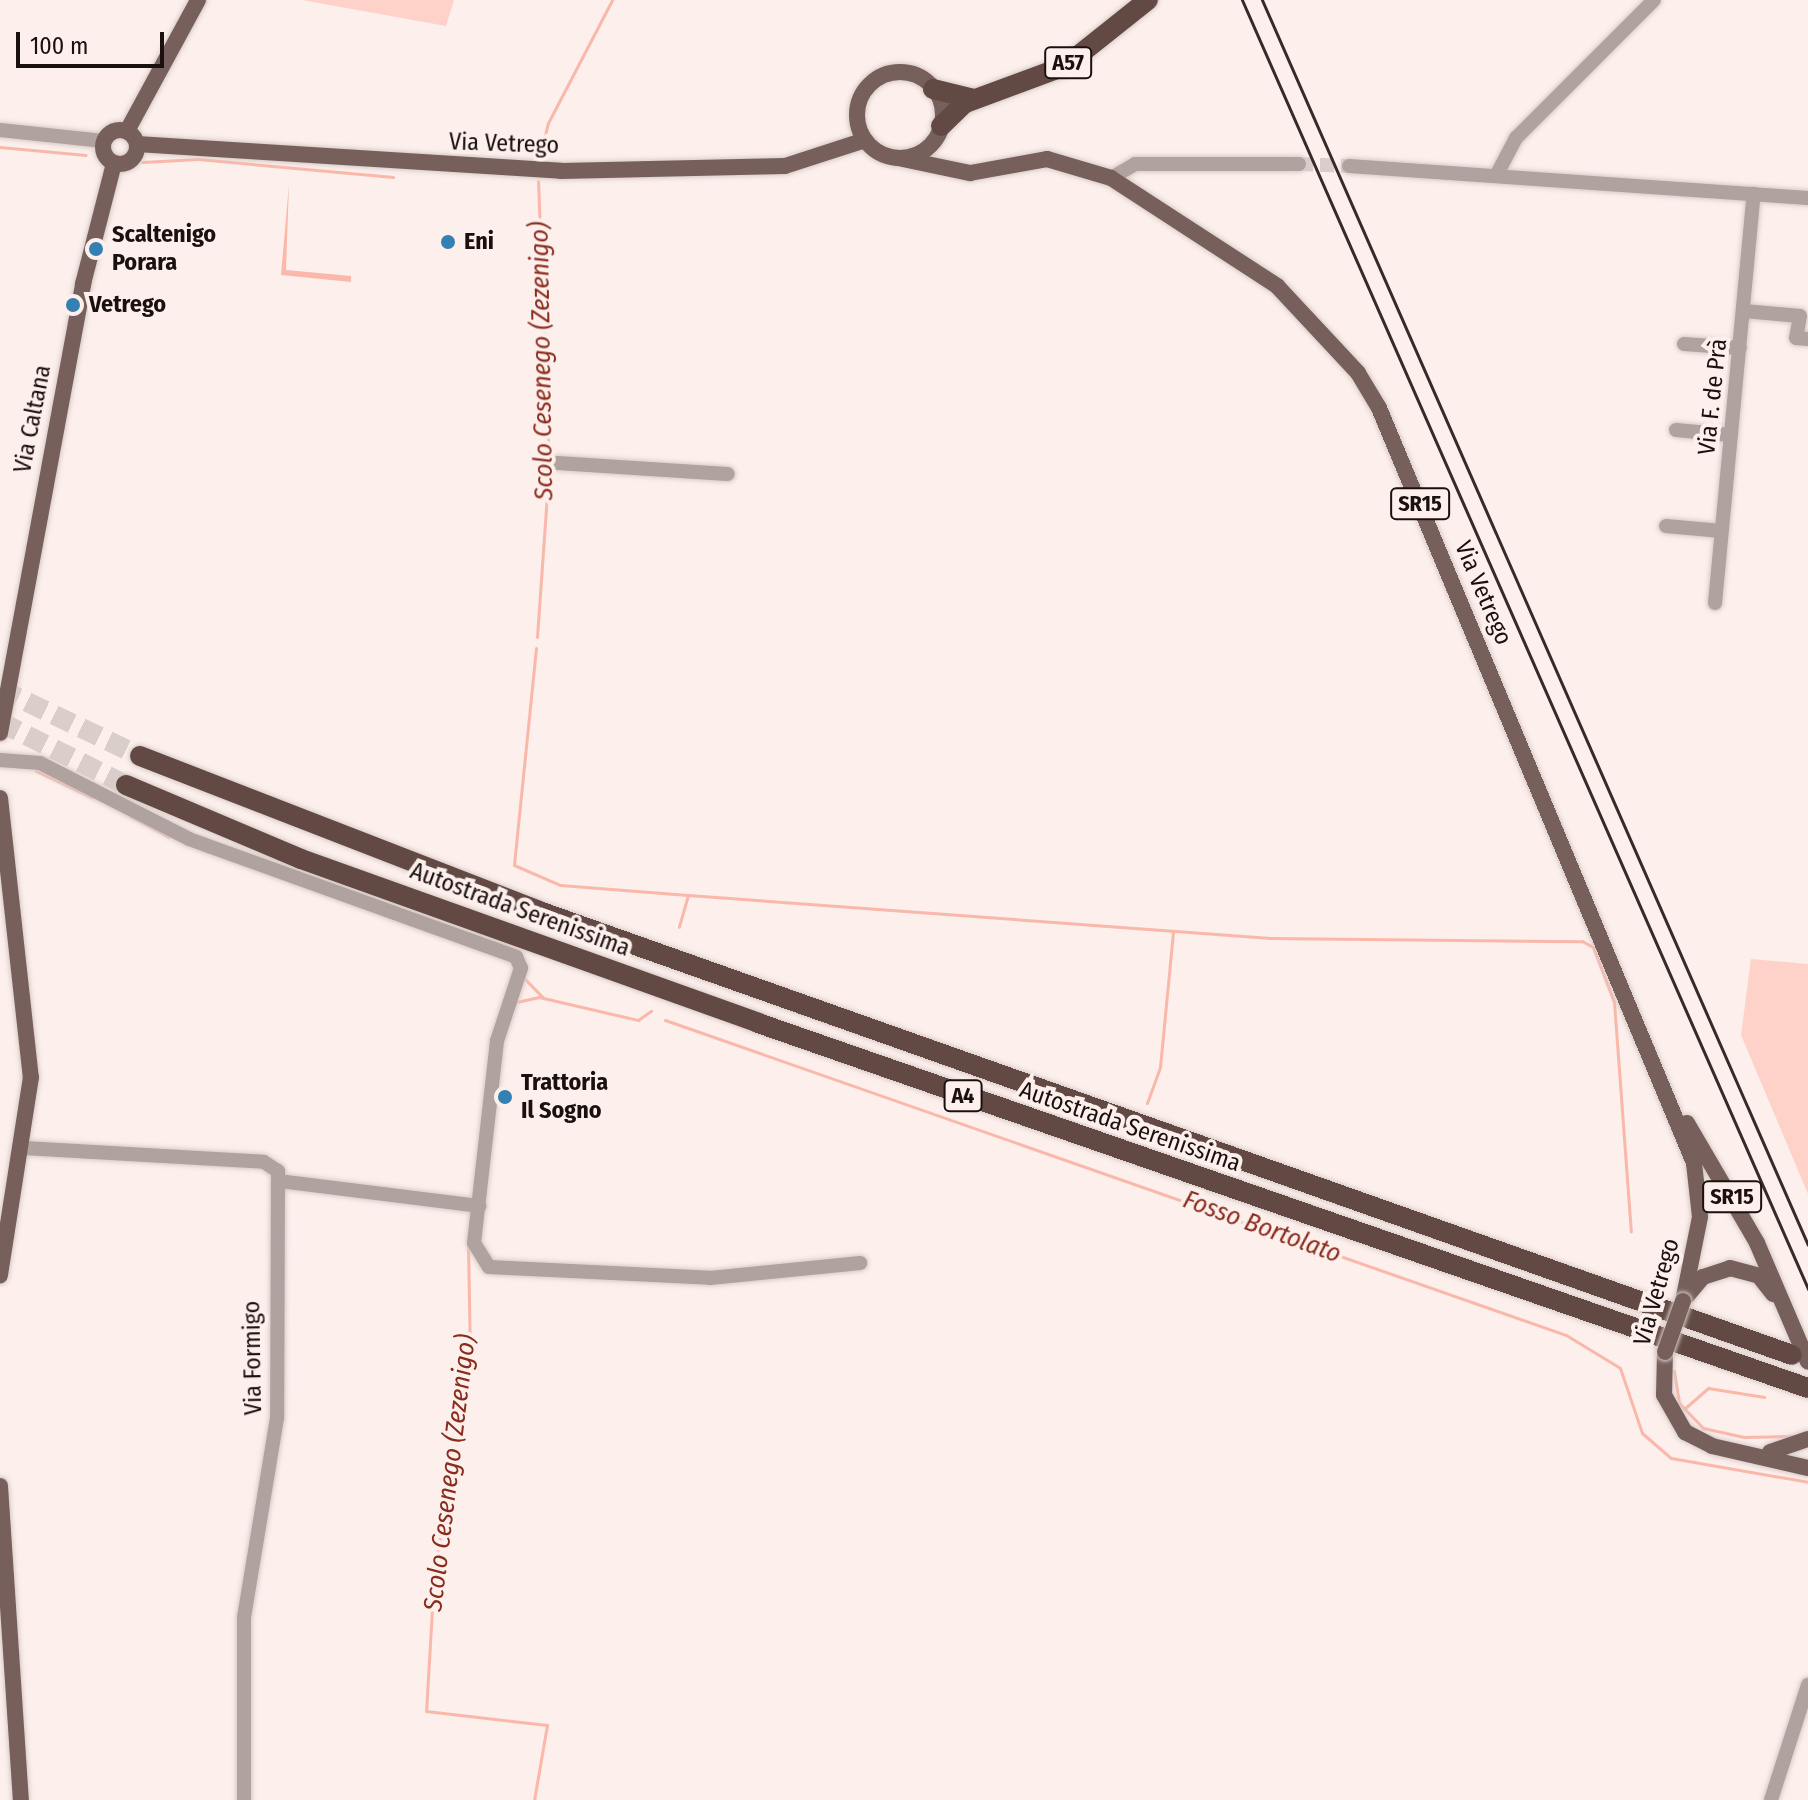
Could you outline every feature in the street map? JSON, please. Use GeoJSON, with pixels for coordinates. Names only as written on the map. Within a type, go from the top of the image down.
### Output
{"type":"FeatureCollection","features":[{"type":"Feature","properties":{"kind":"highway","name":"A57"},"geometry":{"type":"LineString","coordinates":[[940,129],[974,99],[1065,66],[1148,0]]}},
{"type":"Feature","properties":{"kind":"highway"},"geometry":{"type":"LineString","coordinates":[[933,89],[974,99]]}},
{"type":"Feature","properties":{"kind":"highway","name":"Autostrada Serenissima"},"geometry":{"type":"LineString","coordinates":[[140,756],[510,901],[1800,1359]]}},
{"type":"Feature","properties":{"kind":"highway","name":"Autostrada Serenissima"},"geometry":{"type":"LineString","coordinates":[[126,785],[301,859],[743,1018],[1808,1388]]}},
{"type":"Feature","properties":{"kind":"main road"},"geometry":{"type":"LineString","coordinates":[[132,138],[103,141],[114,163],[133,158],[132,138],[198,0]]}},
{"type":"Feature","properties":{"kind":"main road"},"geometry":{"type":"LineString","coordinates":[[865,140],[857,111],[870,84],[908,73],[933,89],[951,169]]}},
{"type":"Feature","properties":{"kind":"main road"},"geometry":{"type":"LineString","coordinates":[[898,158],[927,148],[940,129]]}},
{"type":"Feature","properties":{"kind":"main road","name":"Via Vetrego"},"geometry":{"type":"LineString","coordinates":[[132,138],[561,171],[785,166],[865,140],[898,158],[970,173],[1047,159],[1111,178],[1277,286],[1358,373],[1665,1083],[1742,1214],[1787,1316],[1800,1359]]}},
{"type":"Feature","properties":{"kind":"main road","name":"Via Caltana"},"geometry":{"type":"LineString","coordinates":[[0,733],[83,284],[114,163]]}},
{"type":"Feature","properties":{"kind":"main road"},"geometry":{"type":"LineString","coordinates":[[0,798],[29,1051],[24,1148],[0,1276]]}},
{"type":"Feature","properties":{"kind":"main road","name":"Via Vetrego"},"geometry":{"type":"LineString","coordinates":[[1665,1083],[1700,1203],[1683,1301],[1665,1352],[1661,1383],[1676,1422],[1697,1440],[1808,1468]]}},
{"type":"Feature","properties":{"kind":"main road","name":"SR15"},"geometry":{"type":"LineString","coordinates":[[1683,1301],[1708,1274],[1742,1269],[1764,1281],[1787,1316]]}},
{"type":"Feature","properties":{"kind":"main road","name":"SR15"},"geometry":{"type":"LineString","coordinates":[[1756,1453],[1808,1439]]}},
{"type":"Feature","properties":{"kind":"main road"},"geometry":{"type":"LineString","coordinates":[[0,1486],[21,1800]]}},
{"type":"Feature","properties":{"kind":"street"},"geometry":{"type":"LineString","coordinates":[[1497,174],[1516,138],[1654,0]]}},
{"type":"Feature","properties":{"kind":"street"},"geometry":{"type":"LineString","coordinates":[[0,130],[103,141]]}},
{"type":"Feature","properties":{"kind":"street"},"geometry":{"type":"LineString","coordinates":[[1111,178],[1135,164],[1299,164]]}},
{"type":"Feature","properties":{"kind":"street"},"geometry":{"type":"LineString","coordinates":[[1349,166],[1808,198]]}},
{"type":"Feature","properties":{"kind":"street","name":"Via F. de Prà"},"geometry":{"type":"LineString","coordinates":[[1715,603],[1754,194]]}},
{"type":"Feature","properties":{"kind":"street"},"geometry":{"type":"LineString","coordinates":[[1744,311],[1800,316],[1796,338],[1808,339]]}},
{"type":"Feature","properties":{"kind":"street"},"geometry":{"type":"LineString","coordinates":[[1684,344],[1740,348]]}},
{"type":"Feature","properties":{"kind":"street"},"geometry":{"type":"LineString","coordinates":[[1676,430],[1731,435]]}},
{"type":"Feature","properties":{"kind":"street"},"geometry":{"type":"LineString","coordinates":[[557,463],[728,474]]}},
{"type":"Feature","properties":{"kind":"street"},"geometry":{"type":"LineString","coordinates":[[1666,526],[1722,531]]}},
{"type":"Feature","properties":{"kind":"street"},"geometry":{"type":"LineString","coordinates":[[0,760],[40,763],[189,839],[511,953],[521,964],[507,1004],[473,1205],[476,1253],[497,1269],[710,1278],[860,1263]]}},
{"type":"Feature","properties":{"kind":"street"},"geometry":{"type":"LineString","coordinates":[[24,1148],[264,1162],[279,1181],[473,1205]]}},
{"type":"Feature","properties":{"kind":"street","name":"Via Formigo"},"geometry":{"type":"LineString","coordinates":[[244,1800],[244,1618],[277,1418],[279,1181]]}},
{"type":"Feature","properties":{"kind":"street"},"geometry":{"type":"LineString","coordinates":[[1771,1800],[1808,1685]]}},
{"type":"Feature","properties":{"kind":"shaded area"},"geometry":{"type":"Polygon","coordinates":[[[302,0],[454,0],[446,26],[302,0]]]}},
{"type":"Feature","properties":{"kind":"shaded area"},"geometry":{"type":"Polygon","coordinates":[[[289,184],[286,270],[351,276],[351,282],[281,275],[289,184]]]}},
{"type":"Feature","properties":{"kind":"shaded area"},"geometry":{"type":"Polygon","coordinates":[[[1751,959],[1808,964],[1808,1194],[1741,1035],[1751,959]]]}},
{"type":"Feature","properties":{"kind":"waterway","name":"Scolo Cesenego (Zezenigo)"},"geometry":{"type":"LineString","coordinates":[[540,157],[548,123],[612,0]]}},
{"type":"Feature","properties":{"kind":"waterway"},"geometry":{"type":"LineString","coordinates":[[0,147],[86,155]]}},
{"type":"Feature","properties":{"kind":"waterway"},"geometry":{"type":"LineString","coordinates":[[142,162],[198,159],[393,177]]}},
{"type":"Feature","properties":{"kind":"waterway","name":"Scolo Cesenego (Zezenigo)"},"geometry":{"type":"LineString","coordinates":[[537,637],[549,466],[538,181]]}},
{"type":"Feature","properties":{"kind":"waterway"},"geometry":{"type":"LineString","coordinates":[[536,648],[514,865],[560,885],[688,895],[679,927]]}},
{"type":"Feature","properties":{"kind":"waterway"},"geometry":{"type":"LineString","coordinates":[[36,771],[91,797]]}},
{"type":"Feature","properties":{"kind":"waterway"},"geometry":{"type":"LineString","coordinates":[[130,816],[169,837]]}},
{"type":"Feature","properties":{"kind":"waterway","name":"Fosso Bortolato"},"geometry":{"type":"LineString","coordinates":[[688,895],[1270,938],[1582,941],[1593,947],[1614,1002],[1631,1231]]}},
{"type":"Feature","properties":{"kind":"waterway"},"geometry":{"type":"LineString","coordinates":[[1147,1103],[1160,1067],[1173,931]]}},
{"type":"Feature","properties":{"kind":"waterway"},"geometry":{"type":"LineString","coordinates":[[524,978],[543,998]]}},
{"type":"Feature","properties":{"kind":"waterway","name":"Scolo Cesenego (Zezenigo)"},"geometry":{"type":"LineString","coordinates":[[516,1002],[539,997],[638,1020],[651,1011]]}},
{"type":"Feature","properties":{"kind":"waterway","name":"Scolo Cesenego (Zezenigo)"},"geometry":{"type":"LineString","coordinates":[[493,1033],[502,1008]]}},
{"type":"Feature","properties":{"kind":"waterway","name":"Fosso Bortolato"},"geometry":{"type":"LineString","coordinates":[[665,1020],[1566,1335],[1620,1368],[1642,1433],[1671,1458],[1808,1482]]}},
{"type":"Feature","properties":{"kind":"waterway","name":"Scolo Cesenego (Zezenigo)"},"geometry":{"type":"LineString","coordinates":[[468,1243],[470,1357],[434,1574],[426,1711],[547,1725],[534,1800]]}},
{"type":"Feature","properties":{"kind":"waterway"},"geometry":{"type":"LineString","coordinates":[[1674,1371],[1679,1403],[1703,1428],[1744,1437],[1792,1436]]}},
{"type":"Feature","properties":{"kind":"waterway"},"geometry":{"type":"LineString","coordinates":[[1684,1409],[1708,1388],[1764,1397]]}},
{"type":"Feature","properties":{"kind":"tunnel"},"geometry":{"type":"LineString","coordinates":[[1299,164],[1349,166]]}},
{"type":"Feature","properties":{"kind":"tunnel"},"geometry":{"type":"LineString","coordinates":[[0,689],[140,756]]}},
{"type":"Feature","properties":{"kind":"tunnel"},"geometry":{"type":"LineString","coordinates":[[0,722],[126,785]]}},
{"type":"Feature","properties":{"kind":"railway"},"geometry":{"type":"LineString","coordinates":[[1242,0],[1808,1289]]}},
{"type":"Feature","properties":{"kind":"railway"},"geometry":{"type":"LineString","coordinates":[[1262,0],[1808,1245]]}},
{"type":"Feature","properties":{"kind":"place","name":"Eni"},"geometry":{"type":"Point","coordinates":[448,242]}},
{"type":"Feature","properties":{"kind":"place","name":"Scaltenigo Porara"},"geometry":{"type":"Point","coordinates":[96,249]}},
{"type":"Feature","properties":{"kind":"place","name":"Vetrego"},"geometry":{"type":"Point","coordinates":[73,305]}},
{"type":"Feature","properties":{"kind":"place","name":"Trattoria Il Sogno"},"geometry":{"type":"Point","coordinates":[505,1097]}}]}
